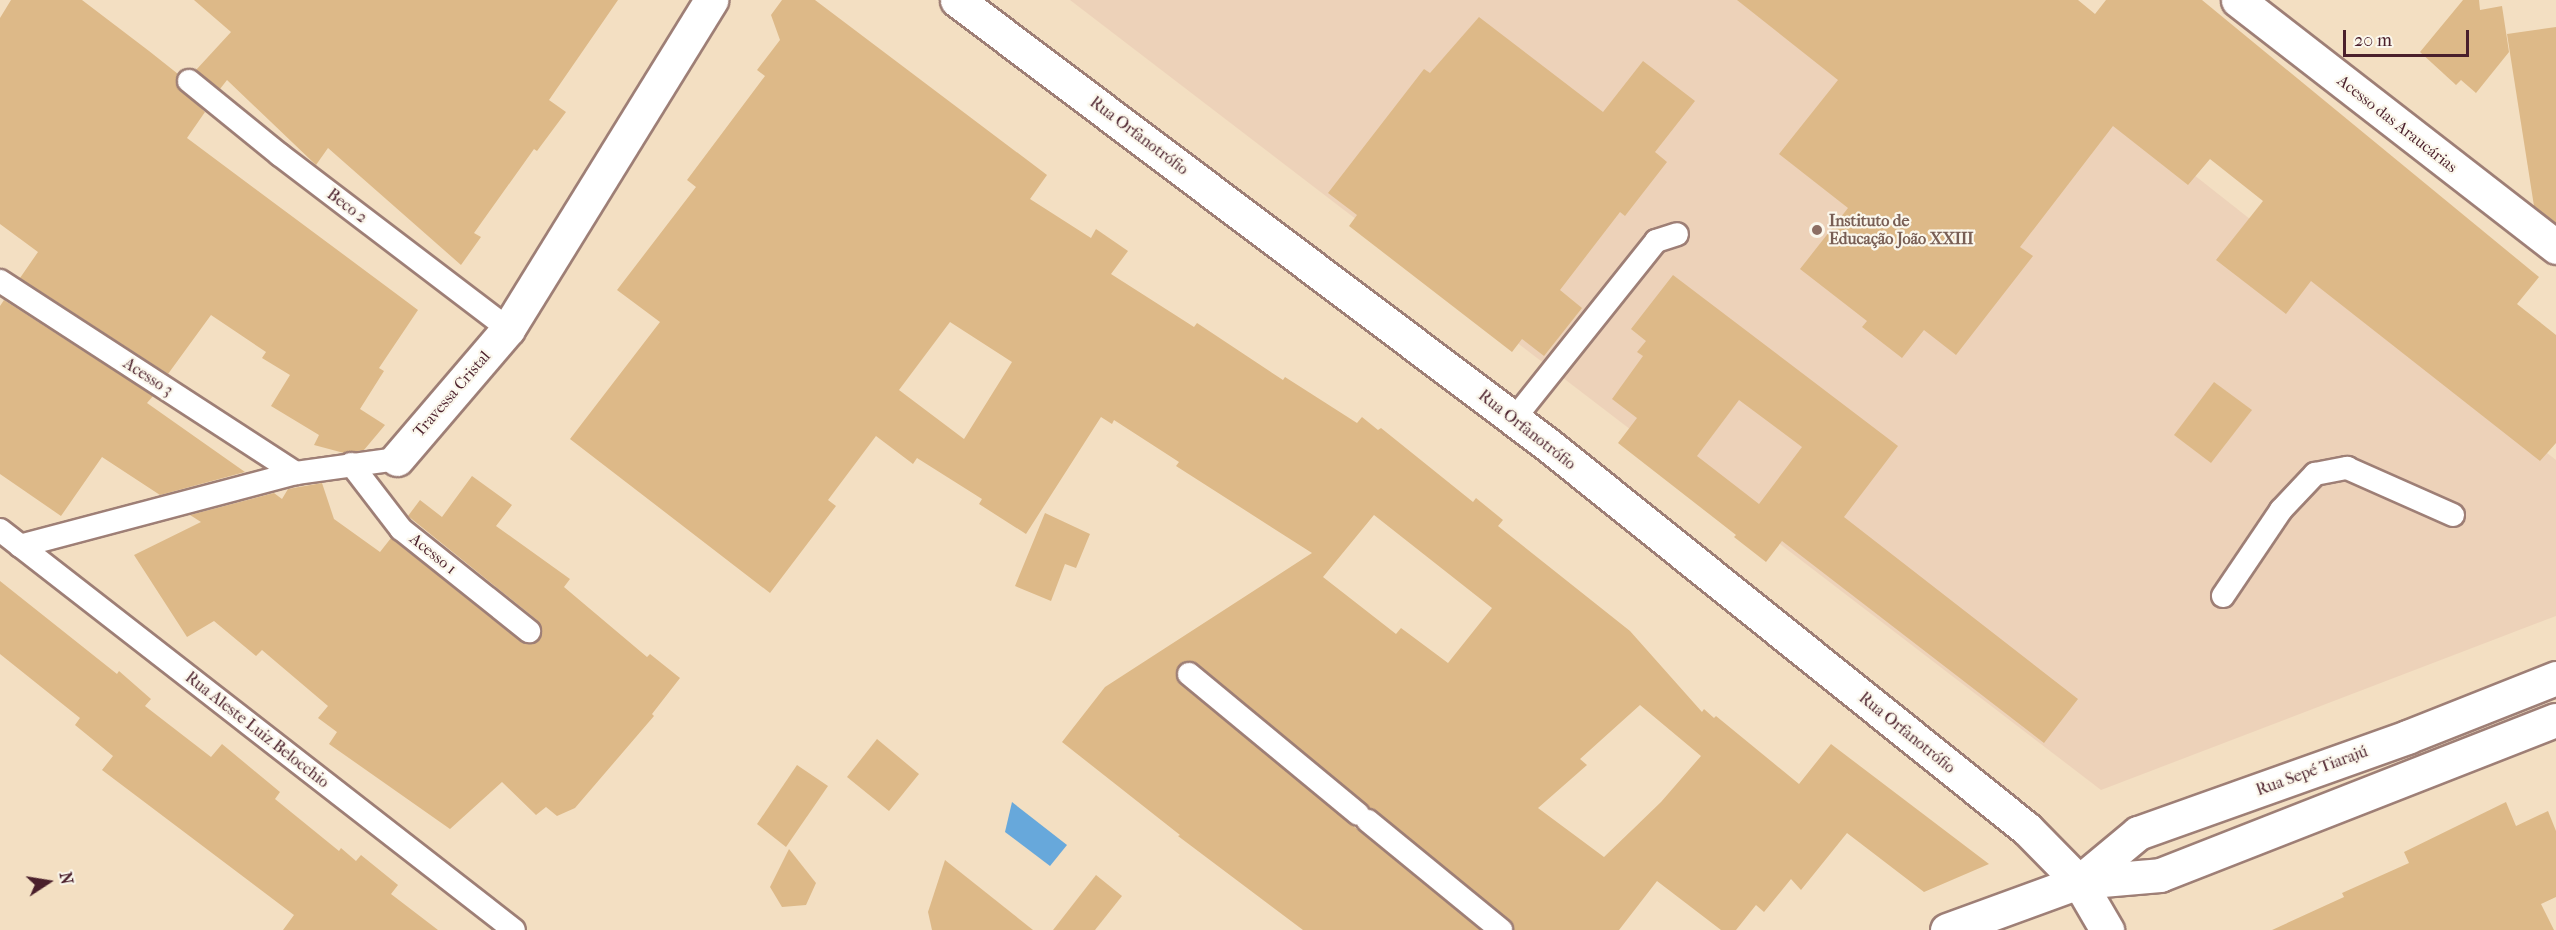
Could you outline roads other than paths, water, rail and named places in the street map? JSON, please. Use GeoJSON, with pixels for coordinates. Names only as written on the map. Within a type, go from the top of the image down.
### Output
{"type":"FeatureCollection","features":[{"type":"Feature","properties":{"kind":"street","name":"Travessa Cristal"},"geometry":{"type":"LineString","coordinates":[[397,459],[508,329],[711,0]]}},
{"type":"Feature","properties":{"kind":"street","name":"Rua Orfanotrófio"},"geometry":{"type":"LineString","coordinates":[[957,0],[1514,419],[2027,829],[2079,882],[2107,930]]}},
{"type":"Feature","properties":{"kind":"street","name":"Acesso das Araucárias"},"geometry":{"type":"LineString","coordinates":[[2248,4],[2556,248]]}},
{"type":"Feature","properties":{"kind":"street","name":"Rua Sepé Tiarajú"},"geometry":{"type":"LineString","coordinates":[[2079,882],[2138,833],[2407,737],[2556,678]]}},
{"type":"Feature","properties":{"kind":"street","name":"Rua Sepé Tiarajú"},"geometry":{"type":"LineString","coordinates":[[1947,930],[2079,882],[2160,875],[2556,720]]}},
{"type":"Feature","properties":{"kind":"lane","name":"Beco 2"},"geometry":{"type":"LineString","coordinates":[[189,81],[280,155],[508,329]]}},
{"type":"Feature","properties":{"kind":"lane"},"geometry":{"type":"LineString","coordinates":[[1514,419],[1656,241],[1677,234]]}},
{"type":"Feature","properties":{"kind":"lane","name":"Acesso 3"},"geometry":{"type":"LineString","coordinates":[[0,281],[296,473]]}},
{"type":"Feature","properties":{"kind":"lane","name":"Travessa Cristal"},"geometry":{"type":"LineString","coordinates":[[20,546],[296,473],[397,459]]}},
{"type":"Feature","properties":{"kind":"lane","name":"Acesso 1"},"geometry":{"type":"LineString","coordinates":[[351,464],[401,529],[529,631]]}},
{"type":"Feature","properties":{"kind":"lane"},"geometry":{"type":"LineString","coordinates":[[2223,596],[2281,510],[2315,474],[2347,468],[2453,515]]}},
{"type":"Feature","properties":{"kind":"lane","name":"Rua Aleste Luiz Belocchio"},"geometry":{"type":"LineString","coordinates":[[0,530],[514,930]]}},
{"type":"Feature","properties":{"kind":"lane"},"geometry":{"type":"LineString","coordinates":[[1189,674],[1501,930]]}},
{"type":"Feature","properties":{"kind":"water"},"geometry":{"type":"Polygon","coordinates":[[[1012,802],[1067,845],[1050,866],[1005,832],[1012,802]]]}},
{"type":"Feature","properties":{"kind":"place","name":"Instituto de Educação João XXIII"},"geometry":{"type":"Point","coordinates":[1817,230]}}]}
